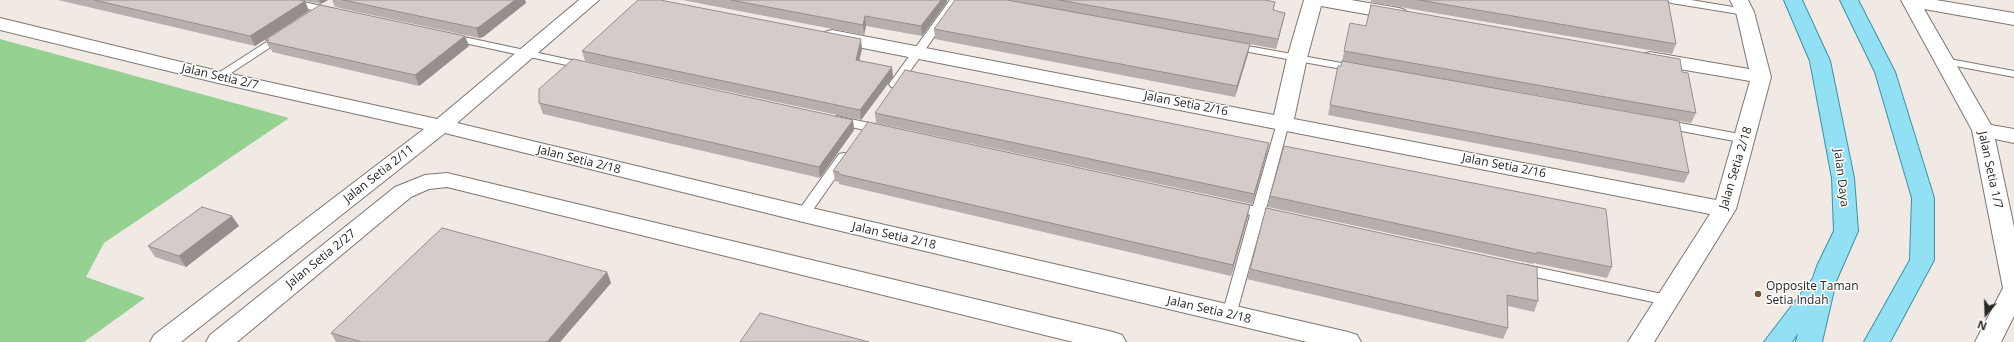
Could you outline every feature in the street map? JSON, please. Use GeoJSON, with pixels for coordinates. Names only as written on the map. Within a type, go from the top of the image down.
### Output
{"type":"FeatureCollection","features":[{"type":"Feature","properties":{"kind":"main road","name":"Jalan Daya"},"geometry":{"type":"LineString","coordinates":[[1777,342],[1825,281],[1846,231],[1843,178],[1820,61],[1793,0]]}},
{"type":"Feature","properties":{"kind":"main road"},"geometry":{"type":"LineString","coordinates":[[1849,0],[1885,72],[1923,198],[1922,260],[1877,342]]}},
{"type":"Feature","properties":{"kind":"main road"},"geometry":{"type":"LineString","coordinates":[[1809,342],[1825,281]]}},
{"type":"Feature","properties":{"kind":"street","name":"Jalan Setia 2/11"},"geometry":{"type":"LineString","coordinates":[[163,342],[441,126],[590,0]]}},
{"type":"Feature","properties":{"kind":"street"},"geometry":{"type":"LineString","coordinates":[[1283,123],[1297,58],[1313,0]]}},
{"type":"Feature","properties":{"kind":"street"},"geometry":{"type":"LineString","coordinates":[[1320,0],[1415,16]]}},
{"type":"Feature","properties":{"kind":"street"},"geometry":{"type":"LineString","coordinates":[[1910,0],[2014,19]]}},
{"type":"Feature","properties":{"kind":"street","name":"Jalan Setia 1/7"},"geometry":{"type":"LineString","coordinates":[[1910,0],[1983,130],[2007,213],[2014,285]]}},
{"type":"Feature","properties":{"kind":"street","name":"Jalan Setia 2/18"},"geometry":{"type":"LineString","coordinates":[[1641,342],[1726,209],[1761,77],[1742,6]]}},
{"type":"Feature","properties":{"kind":"street","name":"Jalan Setia 2/7"},"geometry":{"type":"LineString","coordinates":[[0,24],[218,77],[441,126]]}},
{"type":"Feature","properties":{"kind":"street","name":"Jalan Setia 2/16"},"geometry":{"type":"LineString","coordinates":[[817,33],[1726,209]]}},
{"type":"Feature","properties":{"kind":"street"},"geometry":{"type":"LineString","coordinates":[[1635,55],[1761,77]]}},
{"type":"Feature","properties":{"kind":"street","name":"Jalan Setia 2/18"},"geometry":{"type":"LineString","coordinates":[[441,126],[803,214],[1348,342]]}},
{"type":"Feature","properties":{"kind":"street"},"geometry":{"type":"LineString","coordinates":[[1983,130],[2014,136]]}},
{"type":"Feature","properties":{"kind":"street","name":"Jalan Setia 2/27"},"geometry":{"type":"LineString","coordinates":[[219,342],[403,192],[425,182],[447,180],[1113,342]]}},
{"type":"Feature","properties":{"kind":"street"},"geometry":{"type":"LineString","coordinates":[[1988,342],[2014,291]]}},
{"type":"Feature","properties":{"kind":"lane"},"geometry":{"type":"LineString","coordinates":[[280,0],[345,14]]}},
{"type":"Feature","properties":{"kind":"lane"},"geometry":{"type":"LineString","coordinates":[[310,18],[337,0]]}},
{"type":"Feature","properties":{"kind":"lane"},"geometry":{"type":"LineString","coordinates":[[887,95],[955,0]]}},
{"type":"Feature","properties":{"kind":"lane"},"geometry":{"type":"LineString","coordinates":[[1671,0],[1742,6]]}},
{"type":"Feature","properties":{"kind":"lane"},"geometry":{"type":"LineString","coordinates":[[218,77],[290,30]]}},
{"type":"Feature","properties":{"kind":"lane"},"geometry":{"type":"LineString","coordinates":[[436,34],[596,68]]}},
{"type":"Feature","properties":{"kind":"lane"},"geometry":{"type":"LineString","coordinates":[[1219,44],[1368,71]]}},
{"type":"Feature","properties":{"kind":"lane"},"geometry":{"type":"LineString","coordinates":[[1944,61],[2014,74]]}},
{"type":"Feature","properties":{"kind":"lane"},"geometry":{"type":"LineString","coordinates":[[803,214],[874,114]]}},
{"type":"Feature","properties":{"kind":"lane"},"geometry":{"type":"LineString","coordinates":[[827,118],[896,133]]}},
{"type":"Feature","properties":{"kind":"lane"},"geometry":{"type":"LineString","coordinates":[[1651,122],[1745,139]]}},
{"type":"Feature","properties":{"kind":"lane"},"geometry":{"type":"LineString","coordinates":[[1229,315],[1283,123]]}},
{"type":"Feature","properties":{"kind":"lane"},"geometry":{"type":"LineString","coordinates":[[1219,204],[1296,220]]}},
{"type":"Feature","properties":{"kind":"lane"},"geometry":{"type":"LineString","coordinates":[[1505,265],[1667,300]]}},
{"type":"Feature","properties":{"kind":"green space"},"geometry":{"type":"Polygon","coordinates":[[[0,39],[289,118],[104,243],[86,277],[145,298],[84,342],[0,342],[0,39]]]}},
{"type":"Feature","properties":{"kind":"building"},"geometry":{"type":"Polygon","coordinates":[[[94,0],[300,0],[305,1],[250,36],[94,0]]]}},
{"type":"Feature","properties":{"kind":"building"},"geometry":{"type":"Polygon","coordinates":[[[343,0],[515,0],[476,28],[343,0]]]}},
{"type":"Feature","properties":{"kind":"building"},"geometry":{"type":"Polygon","coordinates":[[[638,0],[660,0],[861,39],[856,60],[892,67],[860,110],[582,51],[638,0]]]}},
{"type":"Feature","properties":{"kind":"building"},"geometry":{"type":"Polygon","coordinates":[[[731,0],[941,0],[921,26],[865,16],[863,25],[731,0]]]}},
{"type":"Feature","properties":{"kind":"building"},"geometry":{"type":"Polygon","coordinates":[[[955,0],[1007,0],[1250,44],[1237,86],[934,29],[955,0]]]}},
{"type":"Feature","properties":{"kind":"building"},"geometry":{"type":"Polygon","coordinates":[[[1059,0],[1265,0],[1275,2],[1273,10],[1285,13],[1278,39],[1059,0]]]}},
{"type":"Feature","properties":{"kind":"building"},"geometry":{"type":"Polygon","coordinates":[[[1419,0],[1668,0],[1676,44],[1419,0]]]}},
{"type":"Feature","properties":{"kind":"building"},"geometry":{"type":"Polygon","coordinates":[[[320,5],[465,36],[415,75],[267,42],[269,40],[265,40],[320,5]]]}},
{"type":"Feature","properties":{"kind":"building"},"geometry":{"type":"Polygon","coordinates":[[[1371,5],[1680,59],[1682,72],[1688,73],[1696,113],[1344,51],[1350,23],[1366,26],[1371,5]]]}},
{"type":"Feature","properties":{"kind":"building"},"geometry":{"type":"Polygon","coordinates":[[[573,59],[853,120],[819,167],[539,103],[539,89],[573,59]]]}},
{"type":"Feature","properties":{"kind":"building"},"geometry":{"type":"Polygon","coordinates":[[[1342,61],[1679,121],[1689,173],[1330,105],[1338,66],[1341,66],[1342,61]]]}},
{"type":"Feature","properties":{"kind":"building"},"geometry":{"type":"Polygon","coordinates":[[[905,70],[1269,143],[1254,194],[875,113],[905,70]]]}},
{"type":"Feature","properties":{"kind":"building"},"geometry":{"type":"Polygon","coordinates":[[[868,122],[1250,205],[1233,265],[838,174],[839,172],[833,171],[868,122]]]}},
{"type":"Feature","properties":{"kind":"building"},"geometry":{"type":"Polygon","coordinates":[[[1284,146],[1606,209],[1612,267],[1537,252],[1537,254],[1270,196],[1284,146]]]}},
{"type":"Feature","properties":{"kind":"building"},"geometry":{"type":"Polygon","coordinates":[[[202,207],[232,216],[179,256],[148,246],[202,207]]]}},
{"type":"Feature","properties":{"kind":"building"},"geometry":{"type":"Polygon","coordinates":[[[1266,208],[1537,267],[1538,301],[1507,295],[1508,328],[1250,269],[1266,208]]]}},
{"type":"Feature","properties":{"kind":"building"},"geometry":{"type":"Polygon","coordinates":[[[442,228],[607,272],[547,342],[362,342],[331,333],[442,228]]]}},
{"type":"Feature","properties":{"kind":"building"},"geometry":{"type":"Polygon","coordinates":[[[760,313],[869,342],[740,342],[760,313]]]}},
{"type":"Feature","properties":{"kind":"place","name":"Opposite Taman Setia Indah"},"geometry":{"type":"Point","coordinates":[1758,294]}}]}
